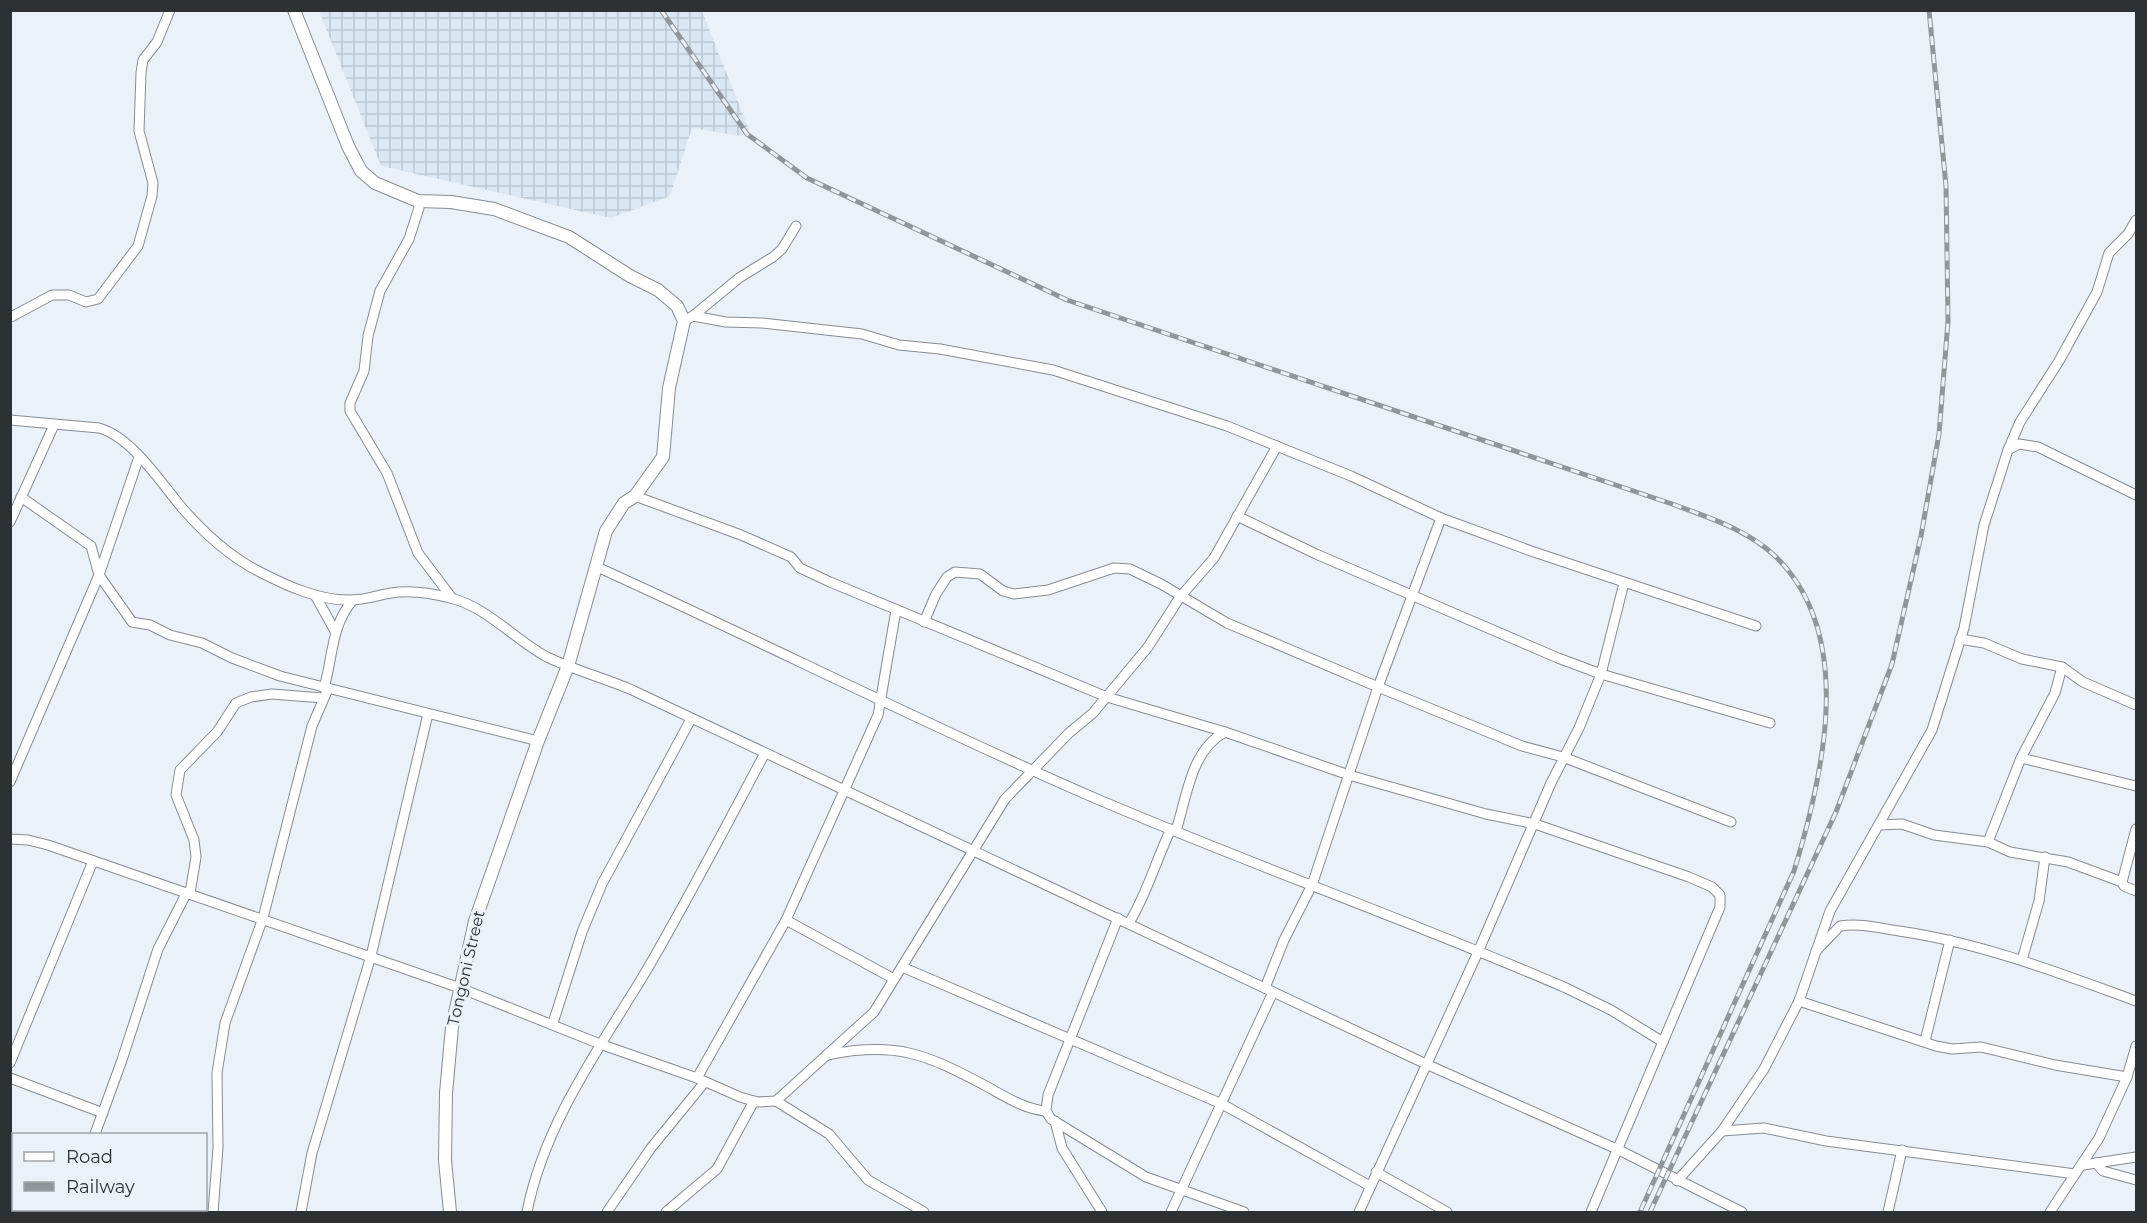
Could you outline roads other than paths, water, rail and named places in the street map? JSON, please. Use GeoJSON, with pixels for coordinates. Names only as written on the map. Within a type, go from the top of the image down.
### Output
{"type":"FeatureCollection","features":[{"type":"Feature","properties":{"kind":"street"},"geometry":{"type":"LineString","coordinates":[[11,317],[52,294],[69,294],[87,302],[98,299],[138,246],[152,196],[153,183],[139,131],[141,73],[143,60],[157,42],[170,10]]}},
{"type":"Feature","properties":{"kind":"street"},"geometry":{"type":"LineString","coordinates":[[294,10],[348,146],[361,171],[375,183],[418,201],[451,202],[494,209],[569,237],[671,300],[689,319],[762,323],[862,334],[899,345],[940,349],[1034,365],[1169,407],[1351,476],[1441,518],[1624,583],[1756,626]]}},
{"type":"Feature","properties":{"kind":"street"},"geometry":{"type":"LineString","coordinates":[[418,201],[419,208],[410,238],[381,291],[368,336],[364,371],[350,403],[350,411],[387,473],[418,553],[452,598]]}},
{"type":"Feature","properties":{"kind":"street"},"geometry":{"type":"LineString","coordinates":[[1677,1181],[1722,1131],[1764,1069],[1799,1001],[1830,911],[1932,730],[1970,600],[1984,525],[2008,450],[2025,413],[2059,362],[2097,291],[2109,253],[2128,234],[2136,220]]}},
{"type":"Feature","properties":{"kind":"street"},"geometry":{"type":"LineString","coordinates":[[689,319],[740,279],[773,257],[782,249],[796,226]]}},
{"type":"Feature","properties":{"kind":"street","name":"Tongoni Street"},"geometry":{"type":"LineString","coordinates":[[450,1212],[445,1160],[446,1093],[452,1027],[475,921],[538,741],[568,666],[606,531],[624,503],[635,496],[663,457],[669,388],[689,319]]}},
{"type":"Feature","properties":{"kind":"street"},"geometry":{"type":"LineString","coordinates":[[10,420],[112,431],[139,457],[198,525],[226,552],[260,573],[315,595],[353,600],[393,592],[420,592],[452,598],[476,610],[546,656],[615,682],[1426,1064],[1619,1150],[1742,1212]]}},
{"type":"Feature","properties":{"kind":"street"},"geometry":{"type":"LineString","coordinates":[[10,522],[54,425]]}},
{"type":"Feature","properties":{"kind":"street"},"geometry":{"type":"LineString","coordinates":[[2008,450],[2019,444],[2038,447],[2136,495]]}},
{"type":"Feature","properties":{"kind":"street"},"geometry":{"type":"LineString","coordinates":[[776,1101],[824,1055],[867,1020],[975,851],[1005,799],[1107,697],[1148,647],[1180,597],[1214,558],[1277,447]]}},
{"type":"Feature","properties":{"kind":"street"},"geometry":{"type":"LineString","coordinates":[[10,782],[99,575],[139,457]]}},
{"type":"Feature","properties":{"kind":"street"},"geometry":{"type":"LineString","coordinates":[[635,496],[741,534],[791,557],[800,568],[1107,697],[1225,732],[1349,775],[1486,814],[1535,824],[1712,887],[1720,895],[1720,907],[1591,1212]]}},
{"type":"Feature","properties":{"kind":"street"},"geometry":{"type":"LineString","coordinates":[[21,497],[87,543],[94,553],[99,575],[132,622],[150,625],[170,635],[202,643],[232,658],[325,692],[538,741]]}},
{"type":"Feature","properties":{"kind":"street"},"geometry":{"type":"LineString","coordinates":[[1237,516],[1316,554],[1558,658],[1601,674],[1770,723]]}},
{"type":"Feature","properties":{"kind":"street"},"geometry":{"type":"LineString","coordinates":[[1171,1212],[1222,1104],[1312,885],[1378,687],[1441,518]]}},
{"type":"Feature","properties":{"kind":"street"},"geometry":{"type":"LineString","coordinates":[[595,566],[883,699],[933,726],[1032,770],[1174,830],[1566,988],[1611,1010],[1663,1042]]}},
{"type":"Feature","properties":{"kind":"street"},"geometry":{"type":"LineString","coordinates":[[924,622],[936,594],[947,577],[955,572],[980,574],[1003,591],[1014,594],[1040,592],[1114,568],[1122,568],[1161,584],[1227,623],[1378,687],[1522,746],[1563,757],[1731,822]]}},
{"type":"Feature","properties":{"kind":"street"},"geometry":{"type":"LineString","coordinates":[[1359,1212],[1478,952],[1601,674],[1624,583]]}},
{"type":"Feature","properties":{"kind":"street"},"geometry":{"type":"LineString","coordinates":[[315,595],[334,631]]}},
{"type":"Feature","properties":{"kind":"street"},"geometry":{"type":"LineString","coordinates":[[213,1212],[218,1148],[217,1073],[225,1023],[263,918],[312,726],[325,692],[334,631],[353,600]]}},
{"type":"Feature","properties":{"kind":"street"},"geometry":{"type":"LineString","coordinates":[[607,1212],[700,1080],[786,920],[883,699],[896,610]]}},
{"type":"Feature","properties":{"kind":"street"},"geometry":{"type":"LineString","coordinates":[[1960,639],[1984,643],[2022,659],[2062,667],[2083,682],[2136,705]]}},
{"type":"Feature","properties":{"kind":"street"},"geometry":{"type":"LineString","coordinates":[[1988,842],[2021,758],[2038,721],[2047,710],[2062,667]]}},
{"type":"Feature","properties":{"kind":"street"},"geometry":{"type":"LineString","coordinates":[[95,1133],[158,949],[189,892],[196,857],[194,840],[176,795],[180,770],[216,732],[236,703],[251,697],[272,694],[325,692]]}},
{"type":"Feature","properties":{"kind":"street"},"geometry":{"type":"LineString","coordinates":[[301,1212],[312,1154],[370,956],[428,714]]}},
{"type":"Feature","properties":{"kind":"street"},"geometry":{"type":"LineString","coordinates":[[553,1023],[582,932],[602,884],[691,719]]}},
{"type":"Feature","properties":{"kind":"street"},"geometry":{"type":"LineString","coordinates":[[1130,923],[1140,905],[1153,868],[1174,830],[1199,757],[1208,743],[1225,732]]}},
{"type":"Feature","properties":{"kind":"street"},"geometry":{"type":"LineString","coordinates":[[527,1212],[540,1161],[600,1044],[645,972],[765,753]]}},
{"type":"Feature","properties":{"kind":"street"},"geometry":{"type":"LineString","coordinates":[[2021,758],[2136,786]]}},
{"type":"Feature","properties":{"kind":"street"},"geometry":{"type":"LineString","coordinates":[[1879,825],[1902,824],[1934,835],[1988,842],[2010,852],[2068,861],[2122,882],[2124,886],[2136,891]]}},
{"type":"Feature","properties":{"kind":"street"},"geometry":{"type":"LineString","coordinates":[[2122,882],[2136,829]]}},
{"type":"Feature","properties":{"kind":"street"},"geometry":{"type":"LineString","coordinates":[[10,839],[48,845],[189,892],[460,988],[553,1023],[600,1044],[754,1101],[776,1101],[829,1134],[868,1180],[924,1212]]}},
{"type":"Feature","properties":{"kind":"street"},"geometry":{"type":"LineString","coordinates":[[2022,960],[2039,901],[2045,858]]}},
{"type":"Feature","properties":{"kind":"street"},"geometry":{"type":"LineString","coordinates":[[10,1063],[93,861]]}},
{"type":"Feature","properties":{"kind":"street"},"geometry":{"type":"LineString","coordinates":[[1046,1111],[1048,1095],[1118,918]]}},
{"type":"Feature","properties":{"kind":"street"},"geometry":{"type":"LineString","coordinates":[[786,920],[894,979]]}},
{"type":"Feature","properties":{"kind":"street"},"geometry":{"type":"LineString","coordinates":[[1815,951],[1835,931],[1846,925],[1860,925],[1950,940],[2022,960],[2136,1001]]}},
{"type":"Feature","properties":{"kind":"street"},"geometry":{"type":"LineString","coordinates":[[1925,1041],[1950,940]]}},
{"type":"Feature","properties":{"kind":"street"},"geometry":{"type":"LineString","coordinates":[[902,967],[1222,1104],[1370,1186]]}},
{"type":"Feature","properties":{"kind":"street"},"geometry":{"type":"LineString","coordinates":[[1799,1001],[1945,1048],[1981,1047],[2055,1065],[2127,1077]]}},
{"type":"Feature","properties":{"kind":"street"},"geometry":{"type":"LineString","coordinates":[[2050,1212],[2083,1165],[2104,1129],[2127,1077],[2136,1046]]}},
{"type":"Feature","properties":{"kind":"street"},"geometry":{"type":"LineString","coordinates":[[824,1055],[868,1048],[921,1055],[939,1061],[1025,1107],[1046,1111],[1055,1121],[1129,1169],[1245,1212]]}},
{"type":"Feature","properties":{"kind":"street"},"geometry":{"type":"LineString","coordinates":[[10,1078],[103,1113]]}},
{"type":"Feature","properties":{"kind":"street"},"geometry":{"type":"LineString","coordinates":[[666,1212],[717,1169],[754,1101]]}},
{"type":"Feature","properties":{"kind":"street"},"geometry":{"type":"LineString","coordinates":[[1055,1121],[1062,1148],[1102,1212]]}},
{"type":"Feature","properties":{"kind":"street"},"geometry":{"type":"LineString","coordinates":[[1722,1131],[1764,1128],[1826,1141],[2075,1174]]}},
{"type":"Feature","properties":{"kind":"street"},"geometry":{"type":"LineString","coordinates":[[1888,1212],[1902,1150]]}},
{"type":"Feature","properties":{"kind":"street"},"geometry":{"type":"LineString","coordinates":[[2083,1165],[2136,1157]]}},
{"type":"Feature","properties":{"kind":"street"},"geometry":{"type":"LineString","coordinates":[[2096,1163],[2103,1171],[2136,1180]]}},
{"type":"Feature","properties":{"kind":"street"},"geometry":{"type":"LineString","coordinates":[[1376,1172],[1447,1212]]}},
{"type":"Feature","properties":{"kind":"railway"},"geometry":{"type":"LineString","coordinates":[[661,10],[747,134],[807,178],[1067,300],[1675,505],[1741,532],[1775,556],[1801,588],[1817,625],[1825,665],[1826,708],[1815,793],[1794,871],[1640,1212]]}},
{"type":"Feature","properties":{"kind":"railway"},"geometry":{"type":"LineString","coordinates":[[1650,1212],[1836,812],[1892,664],[1921,536],[1939,434],[1948,321],[1946,186],[1929,10]]}}]}
